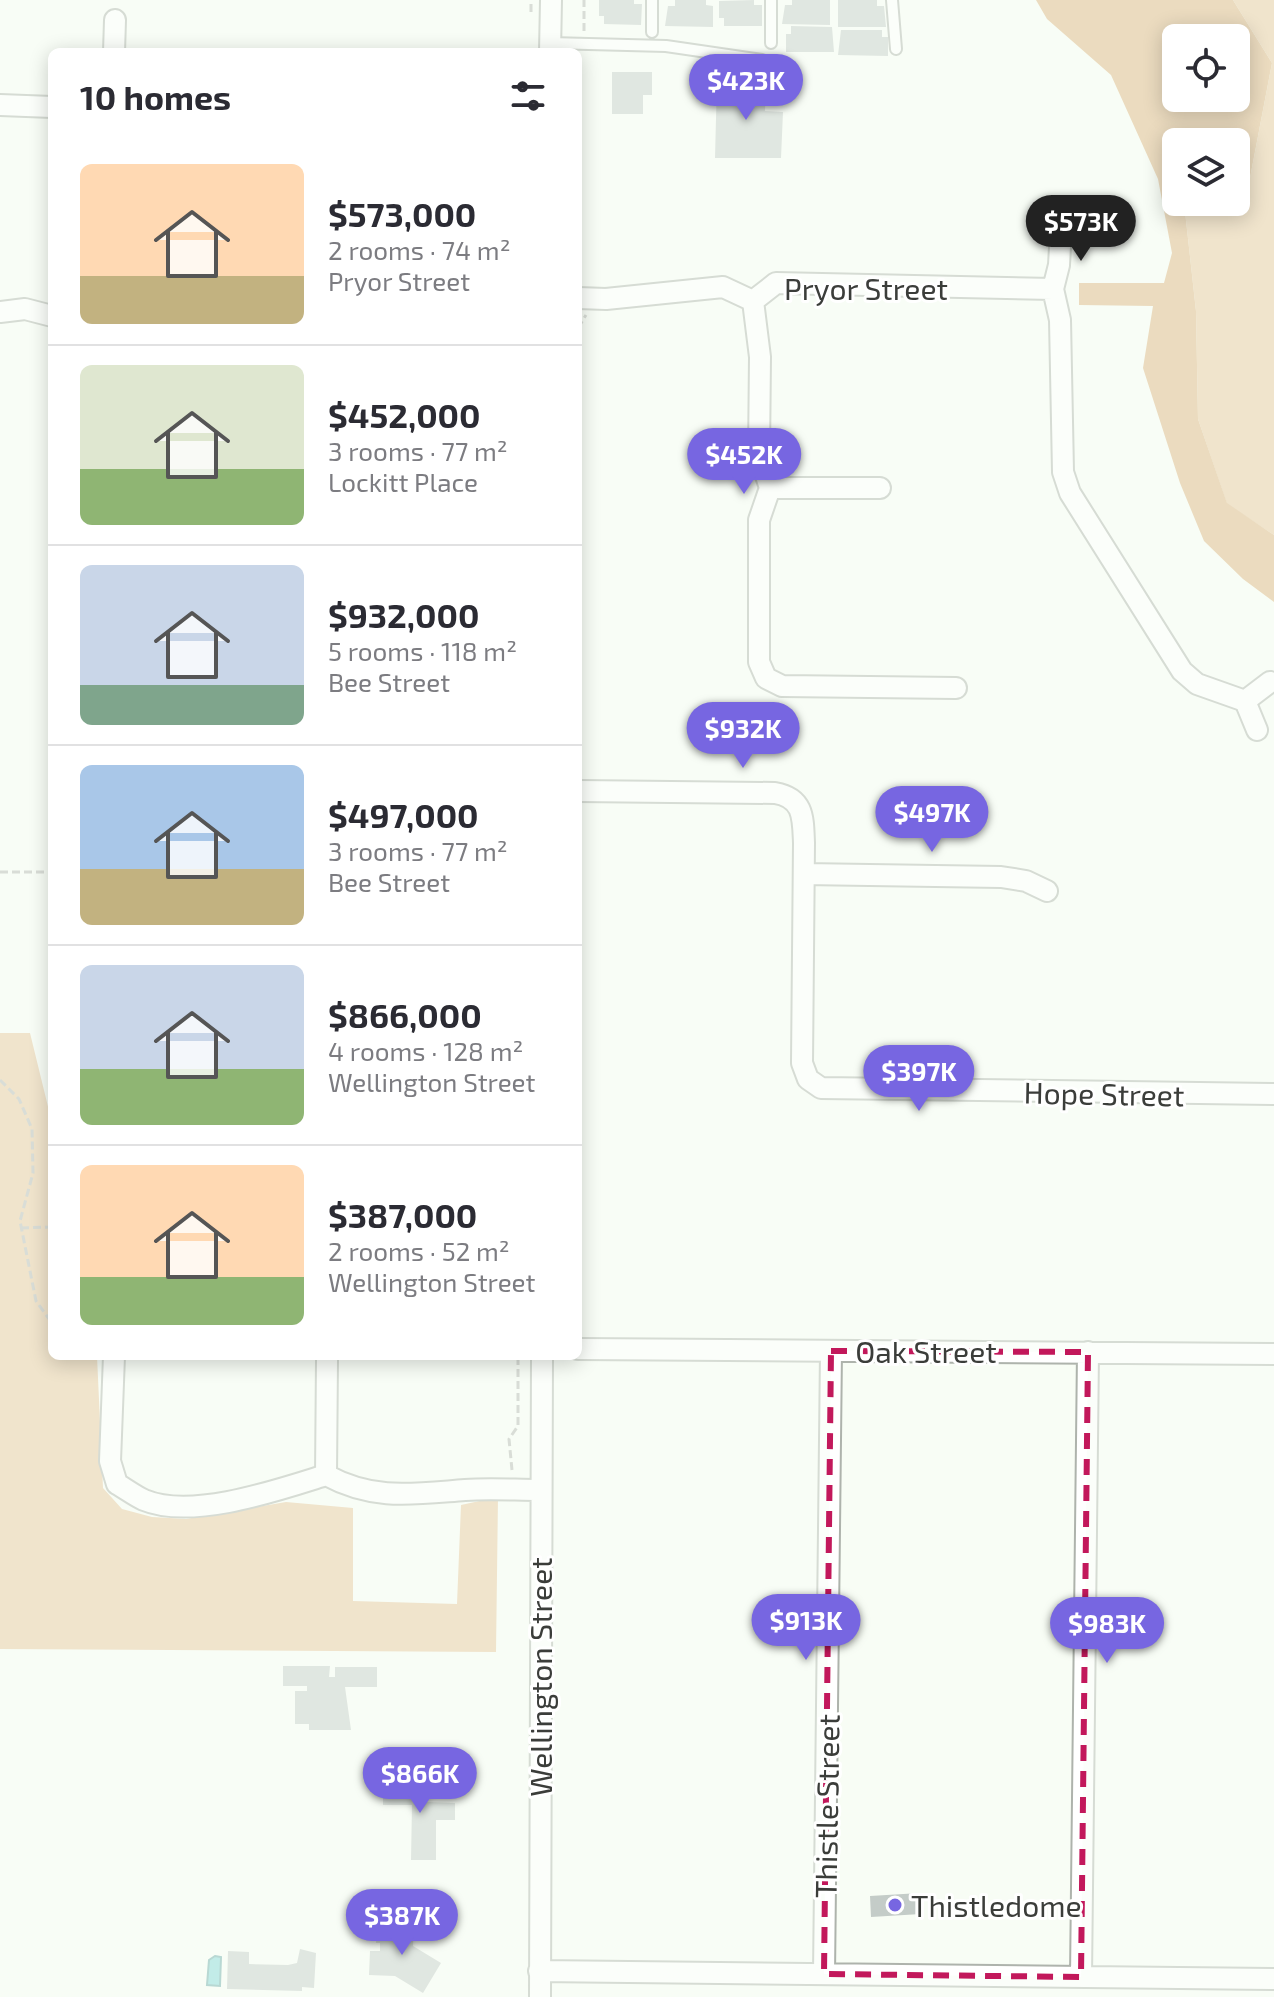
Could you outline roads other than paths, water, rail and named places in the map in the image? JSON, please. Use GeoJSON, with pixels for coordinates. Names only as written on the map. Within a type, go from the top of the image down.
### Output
{"type":"FeatureCollection","features":[{"type":"Feature","properties":{"kind":"street"},"geometry":{"type":"LineString","coordinates":[[550,47],[551,0]]}},
{"type":"Feature","properties":{"kind":"street"},"geometry":{"type":"LineString","coordinates":[[114,48],[115,20]]}},
{"type":"Feature","properties":{"kind":"street"},"geometry":{"type":"LineString","coordinates":[[0,105],[48,107]]}},
{"type":"Feature","properties":{"kind":"street"},"geometry":{"type":"LineString","coordinates":[[1061,229],[1059,265],[1053,289],[1060,320],[1063,472],[1070,493],[1182,671],[1197,684],[1245,701],[1257,730]]}},
{"type":"Feature","properties":{"kind":"street","name":"Pryor Street"},"geometry":{"type":"LineString","coordinates":[[582,298],[606,299],[723,287],[753,301],[776,283],[1053,289]]}},
{"type":"Feature","properties":{"kind":"street"},"geometry":{"type":"LineString","coordinates":[[753,301],[760,357],[759,454],[770,488],[759,520],[759,662],[766,678],[782,686],[956,688]]}},
{"type":"Feature","properties":{"kind":"street"},"geometry":{"type":"LineString","coordinates":[[0,312],[25,309],[48,315]]}},
{"type":"Feature","properties":{"kind":"street"},"geometry":{"type":"LineString","coordinates":[[770,488],[880,488]]}},
{"type":"Feature","properties":{"kind":"street"},"geometry":{"type":"LineString","coordinates":[[1245,701],[1270,682]]}},
{"type":"Feature","properties":{"kind":"street"},"geometry":{"type":"LineString","coordinates":[[582,791],[788,795],[803,814],[804,874],[1001,877],[1026,881],[1047,891]]}},
{"type":"Feature","properties":{"kind":"street","name":"Hope Street"},"geometry":{"type":"LineString","coordinates":[[804,874],[802,1063],[808,1079],[821,1088],[1274,1094]]}},
{"type":"Feature","properties":{"kind":"street","name":"Oak Street"},"geometry":{"type":"LineString","coordinates":[[582,1349],[1274,1354]]}},
{"type":"Feature","properties":{"kind":"street","name":"Thistle Street"},"geometry":{"type":"LineString","coordinates":[[824,1974],[831,1351]]}},
{"type":"Feature","properties":{"kind":"street"},"geometry":{"type":"LineString","coordinates":[[1081,1977],[1088,1352]]}},
{"type":"Feature","properties":{"kind":"street"},"geometry":{"type":"LineString","coordinates":[[114,1360],[110,1461],[117,1484],[145,1501],[195,1507],[279,1490],[326,1475],[352,1489],[410,1496],[468,1489],[540,1490]]}},
{"type":"Feature","properties":{"kind":"street"},"geometry":{"type":"LineString","coordinates":[[326,1475],[327,1360]]}},
{"type":"Feature","properties":{"kind":"street","name":"Wellington Street"},"geometry":{"type":"LineString","coordinates":[[540,1997],[542,1360]]}},
{"type":"Feature","properties":{"kind":"street"},"geometry":{"type":"LineString","coordinates":[[539,1971],[1274,1979]]}},
{"type":"Feature","properties":{"kind":"lane"},"geometry":{"type":"LineString","coordinates":[[652,0],[652,32]]}},
{"type":"Feature","properties":{"kind":"lane"},"geometry":{"type":"LineString","coordinates":[[771,0],[771,43]]}},
{"type":"Feature","properties":{"kind":"lane"},"geometry":{"type":"LineString","coordinates":[[892,0],[896,49]]}},
{"type":"Feature","properties":{"kind":"lane"},"geometry":{"type":"LineString","coordinates":[[550,47],[584,42],[666,46],[762,60]]}},
{"type":"Feature","properties":{"kind":"water"},"geometry":{"type":"Polygon","coordinates":[[[215,1956],[221,1957],[220,1986],[207,1985],[209,1960],[215,1956]]]}},
{"type":"Feature","properties":{"kind":"place","name":"Thistledome"},"geometry":{"type":"Point","coordinates":[895,1905]}}]}
